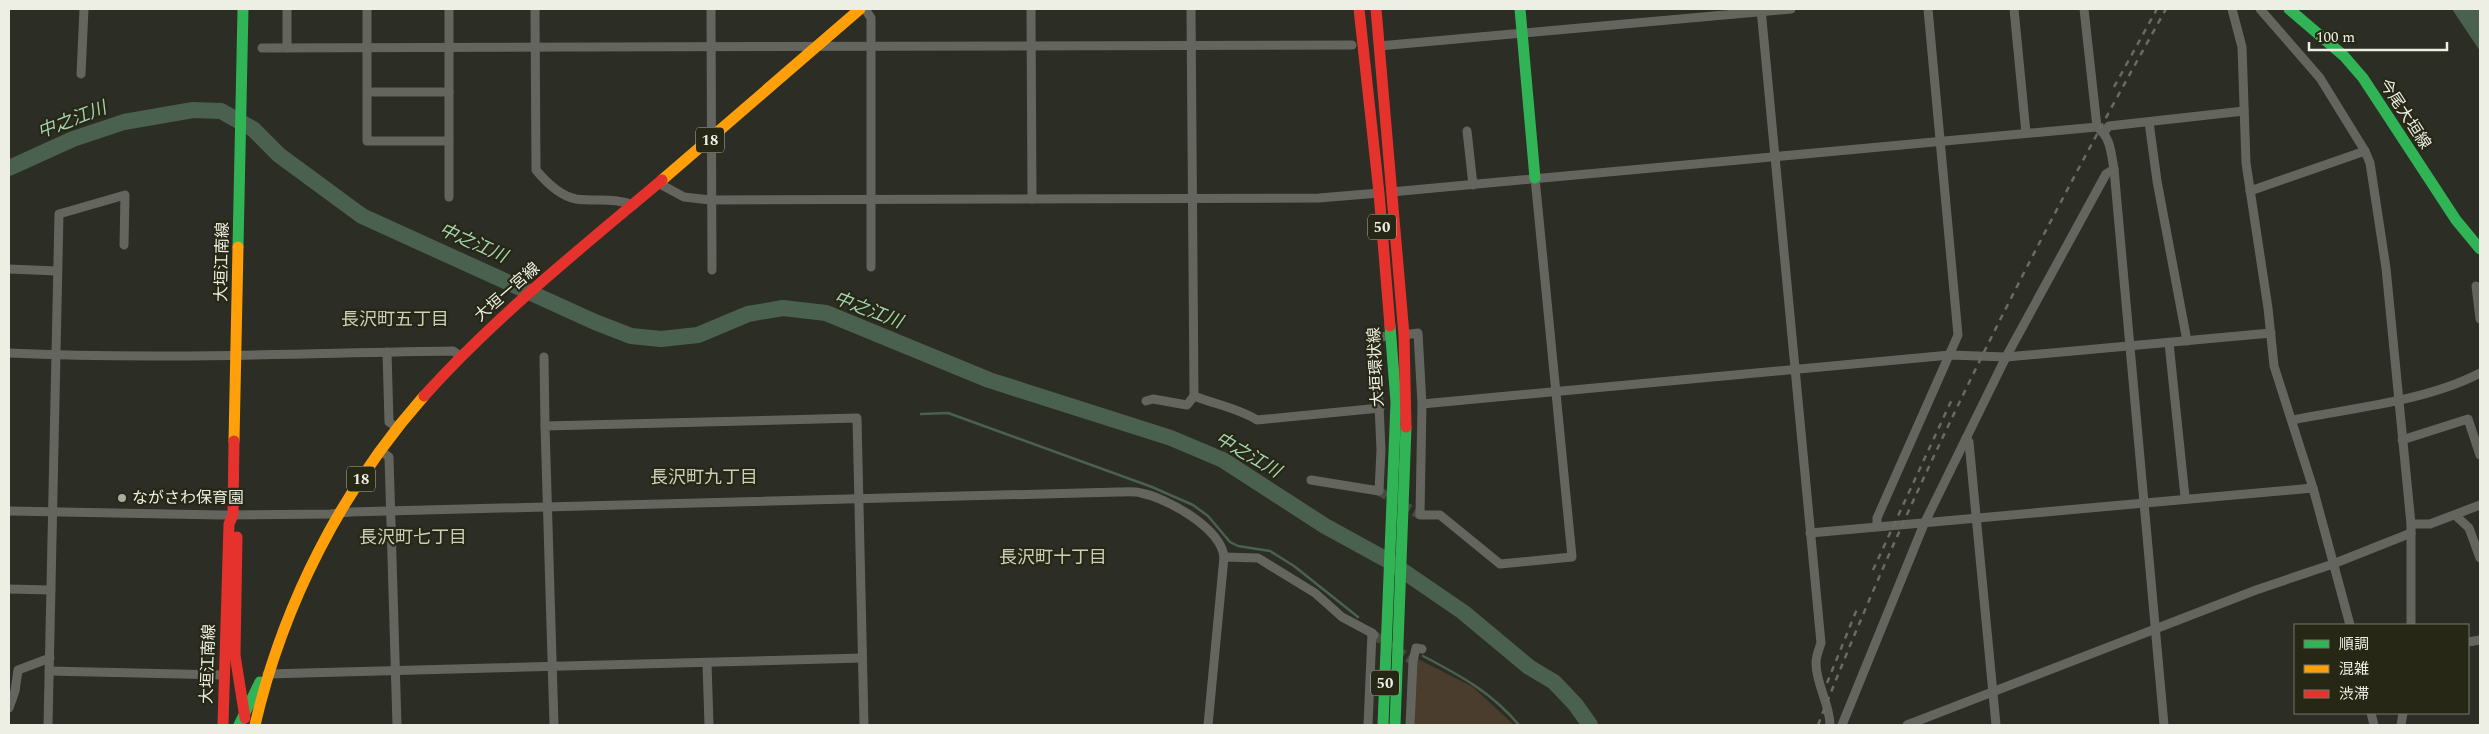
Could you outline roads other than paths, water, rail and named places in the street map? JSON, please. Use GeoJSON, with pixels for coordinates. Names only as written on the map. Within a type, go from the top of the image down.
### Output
{"type":"FeatureCollection","features":[{"type":"Feature","properties":{"kind":"main road","name":"大垣江南線"},"geometry":{"type":"LineString","coordinates":[[223,725],[229,524],[233,515],[243,9]]}},
{"type":"Feature","properties":{"kind":"main road","name":"大垣一宮線"},"geometry":{"type":"LineString","coordinates":[[255,725],[266,674],[302,584],[340,513],[397,428],[460,356],[504,315],[711,140],[860,9]]}},
{"type":"Feature","properties":{"kind":"main road","name":"大垣環状線"},"geometry":{"type":"LineString","coordinates":[[1360,9],[1404,335],[1395,725]]}},
{"type":"Feature","properties":{"kind":"main road","name":"大垣環状線"},"geometry":{"type":"LineString","coordinates":[[1376,9],[1392,336],[1401,446],[1383,725]]}},
{"type":"Feature","properties":{"kind":"main road"},"geometry":{"type":"LineString","coordinates":[[1520,9],[1535,178]]}},
{"type":"Feature","properties":{"kind":"main road","name":"今尾大垣線"},"geometry":{"type":"LineString","coordinates":[[2289,9],[2344,56],[2363,78],[2456,220],[2480,249]]}},
{"type":"Feature","properties":{"kind":"main road","name":"大垣江南線"},"geometry":{"type":"LineString","coordinates":[[233,515],[238,524],[235,656],[246,725]]}},
{"type":"Feature","properties":{"kind":"main road","name":"大垣一宮線"},"geometry":{"type":"LineString","coordinates":[[239,725],[260,682],[266,674]]}},
{"type":"Feature","properties":{"kind":"street"},"geometry":{"type":"LineString","coordinates":[[81,74],[84,9]]}},
{"type":"Feature","properties":{"kind":"street"},"geometry":{"type":"LineString","coordinates":[[286,48],[287,9]]}},
{"type":"Feature","properties":{"kind":"street"},"geometry":{"type":"LineString","coordinates":[[367,9],[368,141],[449,140]]}},
{"type":"Feature","properties":{"kind":"street"},"geometry":{"type":"LineString","coordinates":[[449,9],[449,197]]}},
{"type":"Feature","properties":{"kind":"street"},"geometry":{"type":"LineString","coordinates":[[535,9],[536,170],[562,193],[576,199],[620,200],[634,205]]}},
{"type":"Feature","properties":{"kind":"street"},"geometry":{"type":"LineString","coordinates":[[712,9],[710,200],[712,270]]}},
{"type":"Feature","properties":{"kind":"street"},"geometry":{"type":"LineString","coordinates":[[865,9],[871,18],[871,267]]}},
{"type":"Feature","properties":{"kind":"street"},"geometry":{"type":"LineString","coordinates":[[1030,9],[1032,198]]}},
{"type":"Feature","properties":{"kind":"street"},"geometry":{"type":"LineString","coordinates":[[1146,401],[1154,399],[1187,405],[1194,396],[1192,9]]}},
{"type":"Feature","properties":{"kind":"street"},"geometry":{"type":"LineString","coordinates":[[1379,46],[1761,10],[1791,9]]}},
{"type":"Feature","properties":{"kind":"street"},"geometry":{"type":"LineString","coordinates":[[1877,526],[1877,518],[1958,335],[1928,9]]}},
{"type":"Feature","properties":{"kind":"street"},"geometry":{"type":"LineString","coordinates":[[2014,9],[2026,133]]}},
{"type":"Feature","properties":{"kind":"street"},"geometry":{"type":"LineString","coordinates":[[2084,9],[2100,129],[2109,142],[2114,169],[2164,725]]}},
{"type":"Feature","properties":{"kind":"street"},"geometry":{"type":"LineString","coordinates":[[2232,9],[2242,47],[2246,163],[2271,333],[2274,366],[2313,488],[2350,624]]}},
{"type":"Feature","properties":{"kind":"street"},"geometry":{"type":"LineString","coordinates":[[2260,9],[2320,78],[2366,151],[2373,178],[2386,268],[2411,528],[2411,624]]}},
{"type":"Feature","properties":{"kind":"street"},"geometry":{"type":"LineString","coordinates":[[1761,10],[1821,643],[1816,662],[1822,692],[1830,714],[1830,725]]}},
{"type":"Feature","properties":{"kind":"street"},"geometry":{"type":"LineString","coordinates":[[262,48],[1352,45]]}},
{"type":"Feature","properties":{"kind":"street"},"geometry":{"type":"LineString","coordinates":[[368,92],[450,92]]}},
{"type":"Feature","properties":{"kind":"street"},"geometry":{"type":"LineString","coordinates":[[658,183],[684,197],[710,200],[1319,198],[2026,133],[2100,129],[2109,126],[2244,111]]}},
{"type":"Feature","properties":{"kind":"street"},"geometry":{"type":"LineString","coordinates":[[2149,122],[2157,181],[2187,341]]}},
{"type":"Feature","properties":{"kind":"street"},"geometry":{"type":"LineString","coordinates":[[1467,131],[1473,185]]}},
{"type":"Feature","properties":{"kind":"street"},"geometry":{"type":"LineString","coordinates":[[2250,191],[2366,151]]}},
{"type":"Feature","properties":{"kind":"street"},"geometry":{"type":"LineString","coordinates":[[1842,725],[1924,524],[1966,438],[2006,357],[2106,174],[2114,169]]}},
{"type":"Feature","properties":{"kind":"street"},"geometry":{"type":"LineString","coordinates":[[1404,335],[1418,333],[1422,404],[1420,515],[1440,515],[1500,564],[1572,557],[1535,178]]}},
{"type":"Feature","properties":{"kind":"street"},"geometry":{"type":"LineString","coordinates":[[48,725],[59,214],[125,195],[124,245]]}},
{"type":"Feature","properties":{"kind":"street"},"geometry":{"type":"LineString","coordinates":[[9,269],[57,270]]}},
{"type":"Feature","properties":{"kind":"street"},"geometry":{"type":"LineString","coordinates":[[2476,286],[2480,319]]}},
{"type":"Feature","properties":{"kind":"street"},"geometry":{"type":"LineString","coordinates":[[1422,404],[1556,390],[1950,355],[2006,357],[2271,333]]}},
{"type":"Feature","properties":{"kind":"street"},"geometry":{"type":"LineString","coordinates":[[1311,480],[1379,490],[1381,450],[1376,337],[1392,336]]}},
{"type":"Feature","properties":{"kind":"street"},"geometry":{"type":"LineString","coordinates":[[2169,342],[2185,498]]}},
{"type":"Feature","properties":{"kind":"street"},"geometry":{"type":"LineString","coordinates":[[9,353],[55,356],[236,356],[453,351],[460,356]]}},
{"type":"Feature","properties":{"kind":"street"},"geometry":{"type":"LineString","coordinates":[[387,352],[389,422],[397,428]]}},
{"type":"Feature","properties":{"kind":"street"},"geometry":{"type":"LineString","coordinates":[[544,357],[554,725]]}},
{"type":"Feature","properties":{"kind":"street"},"geometry":{"type":"LineString","coordinates":[[2292,420],[2414,397],[2462,382],[2480,373]]}},
{"type":"Feature","properties":{"kind":"street"},"geometry":{"type":"LineString","coordinates":[[1194,396],[1245,413],[1257,420],[1380,408]]}},
{"type":"Feature","properties":{"kind":"street"},"geometry":{"type":"LineString","coordinates":[[546,426],[857,418],[864,725]]}},
{"type":"Feature","properties":{"kind":"street"},"geometry":{"type":"LineString","coordinates":[[2402,440],[2468,419],[2480,455]]}},
{"type":"Feature","properties":{"kind":"street"},"geometry":{"type":"LineString","coordinates":[[1966,438],[1969,442],[1977,518],[1996,725]]}},
{"type":"Feature","properties":{"kind":"street"},"geometry":{"type":"LineString","coordinates":[[381,451],[389,457],[397,725]]}},
{"type":"Feature","properties":{"kind":"street"},"geometry":{"type":"LineString","coordinates":[[1810,534],[1877,526],[1924,524],[2185,498],[2313,488]]}},
{"type":"Feature","properties":{"kind":"street"},"geometry":{"type":"LineString","coordinates":[[9,511],[233,515],[1141,493],[1180,508],[1205,527],[1223,548],[1224,557],[1208,725]]}},
{"type":"Feature","properties":{"kind":"street"},"geometry":{"type":"LineString","coordinates":[[1907,725],[2256,590],[2334,564],[2411,528],[2430,524],[2480,505]]}},
{"type":"Feature","properties":{"kind":"street"},"geometry":{"type":"LineString","coordinates":[[2455,515],[2469,528],[2480,558]]}},
{"type":"Feature","properties":{"kind":"street"},"geometry":{"type":"LineString","coordinates":[[1224,557],[1258,558],[1315,593],[1342,617],[1373,634],[1368,725]]}},
{"type":"Feature","properties":{"kind":"street"},"geometry":{"type":"LineString","coordinates":[[9,589],[51,590]]}},
{"type":"Feature","properties":{"kind":"street"},"geometry":{"type":"LineString","coordinates":[[1410,725],[1413,661],[1416,648],[1422,649]]}},
{"type":"Feature","properties":{"kind":"street"},"geometry":{"type":"LineString","coordinates":[[9,708],[15,691],[18,670],[50,658]]}},
{"type":"Feature","properties":{"kind":"street"},"geometry":{"type":"LineString","coordinates":[[266,674],[862,658]]}},
{"type":"Feature","properties":{"kind":"street"},"geometry":{"type":"LineString","coordinates":[[707,663],[709,725]]}},
{"type":"Feature","properties":{"kind":"street"},"geometry":{"type":"LineString","coordinates":[[49,671],[224,675]]}},
{"type":"Feature","properties":{"kind":"waterway","name":"中之江川"},"geometry":{"type":"LineString","coordinates":[[9,168],[73,139],[124,122],[193,110],[221,111],[253,129],[279,155],[362,216],[595,322],[631,336],[661,339],[698,335],[748,314],[783,308],[826,313],[989,380],[1171,438],[1223,460],[1325,526],[1387,560],[1463,612],[1529,667],[1554,682],[1575,704],[1590,725]]}},
{"type":"Feature","properties":{"kind":"waterway"},"geometry":{"type":"LineString","coordinates":[[921,414],[948,413],[1152,487],[1193,505],[1208,516],[1230,542],[1238,546],[1270,551],[1294,566],[1358,617]]}},
{"type":"Feature","properties":{"kind":"waterway"},"geometry":{"type":"LineString","coordinates":[[1423,656],[1475,686],[1498,703],[1519,725]]}},
{"type":"Feature","properties":{"kind":"tunnel"},"geometry":{"type":"LineString","coordinates":[[1379,491],[1420,515]]}},
{"type":"Feature","properties":{"kind":"tunnel"},"geometry":{"type":"LineString","coordinates":[[1374,635],[1413,661]]}},
{"type":"Feature","properties":{"kind":"railway"},"geometry":{"type":"LineString","coordinates":[[2114,87],[2157,9]]}},
{"type":"Feature","properties":{"kind":"railway"},"geometry":{"type":"LineString","coordinates":[[1818,725],[1855,633],[1936,451],[2024,272],[2166,9]]}},
{"type":"Feature","properties":{"kind":"railway"},"geometry":{"type":"LineString","coordinates":[[1873,570],[1953,397]]}},
{"type":"Feature","properties":{"kind":"railway"},"geometry":{"type":"LineString","coordinates":[[1827,683],[1857,609]]}},
{"type":"Feature","properties":{"kind":"place","name":"ながさわ保育園"},"geometry":{"type":"Point","coordinates":[122,498]}},
{"type":"Feature","properties":{"kind":"district","name":"長沢町五丁目"},"geometry":{"type":"Point","coordinates":[395,319]}},
{"type":"Feature","properties":{"kind":"district","name":"長沢町九丁目"},"geometry":{"type":"Point","coordinates":[704,477]}},
{"type":"Feature","properties":{"kind":"district","name":"長沢町七丁目"},"geometry":{"type":"Point","coordinates":[413,537]}},
{"type":"Feature","properties":{"kind":"district","name":"長沢町十丁目"},"geometry":{"type":"Point","coordinates":[1053,557]}}]}
